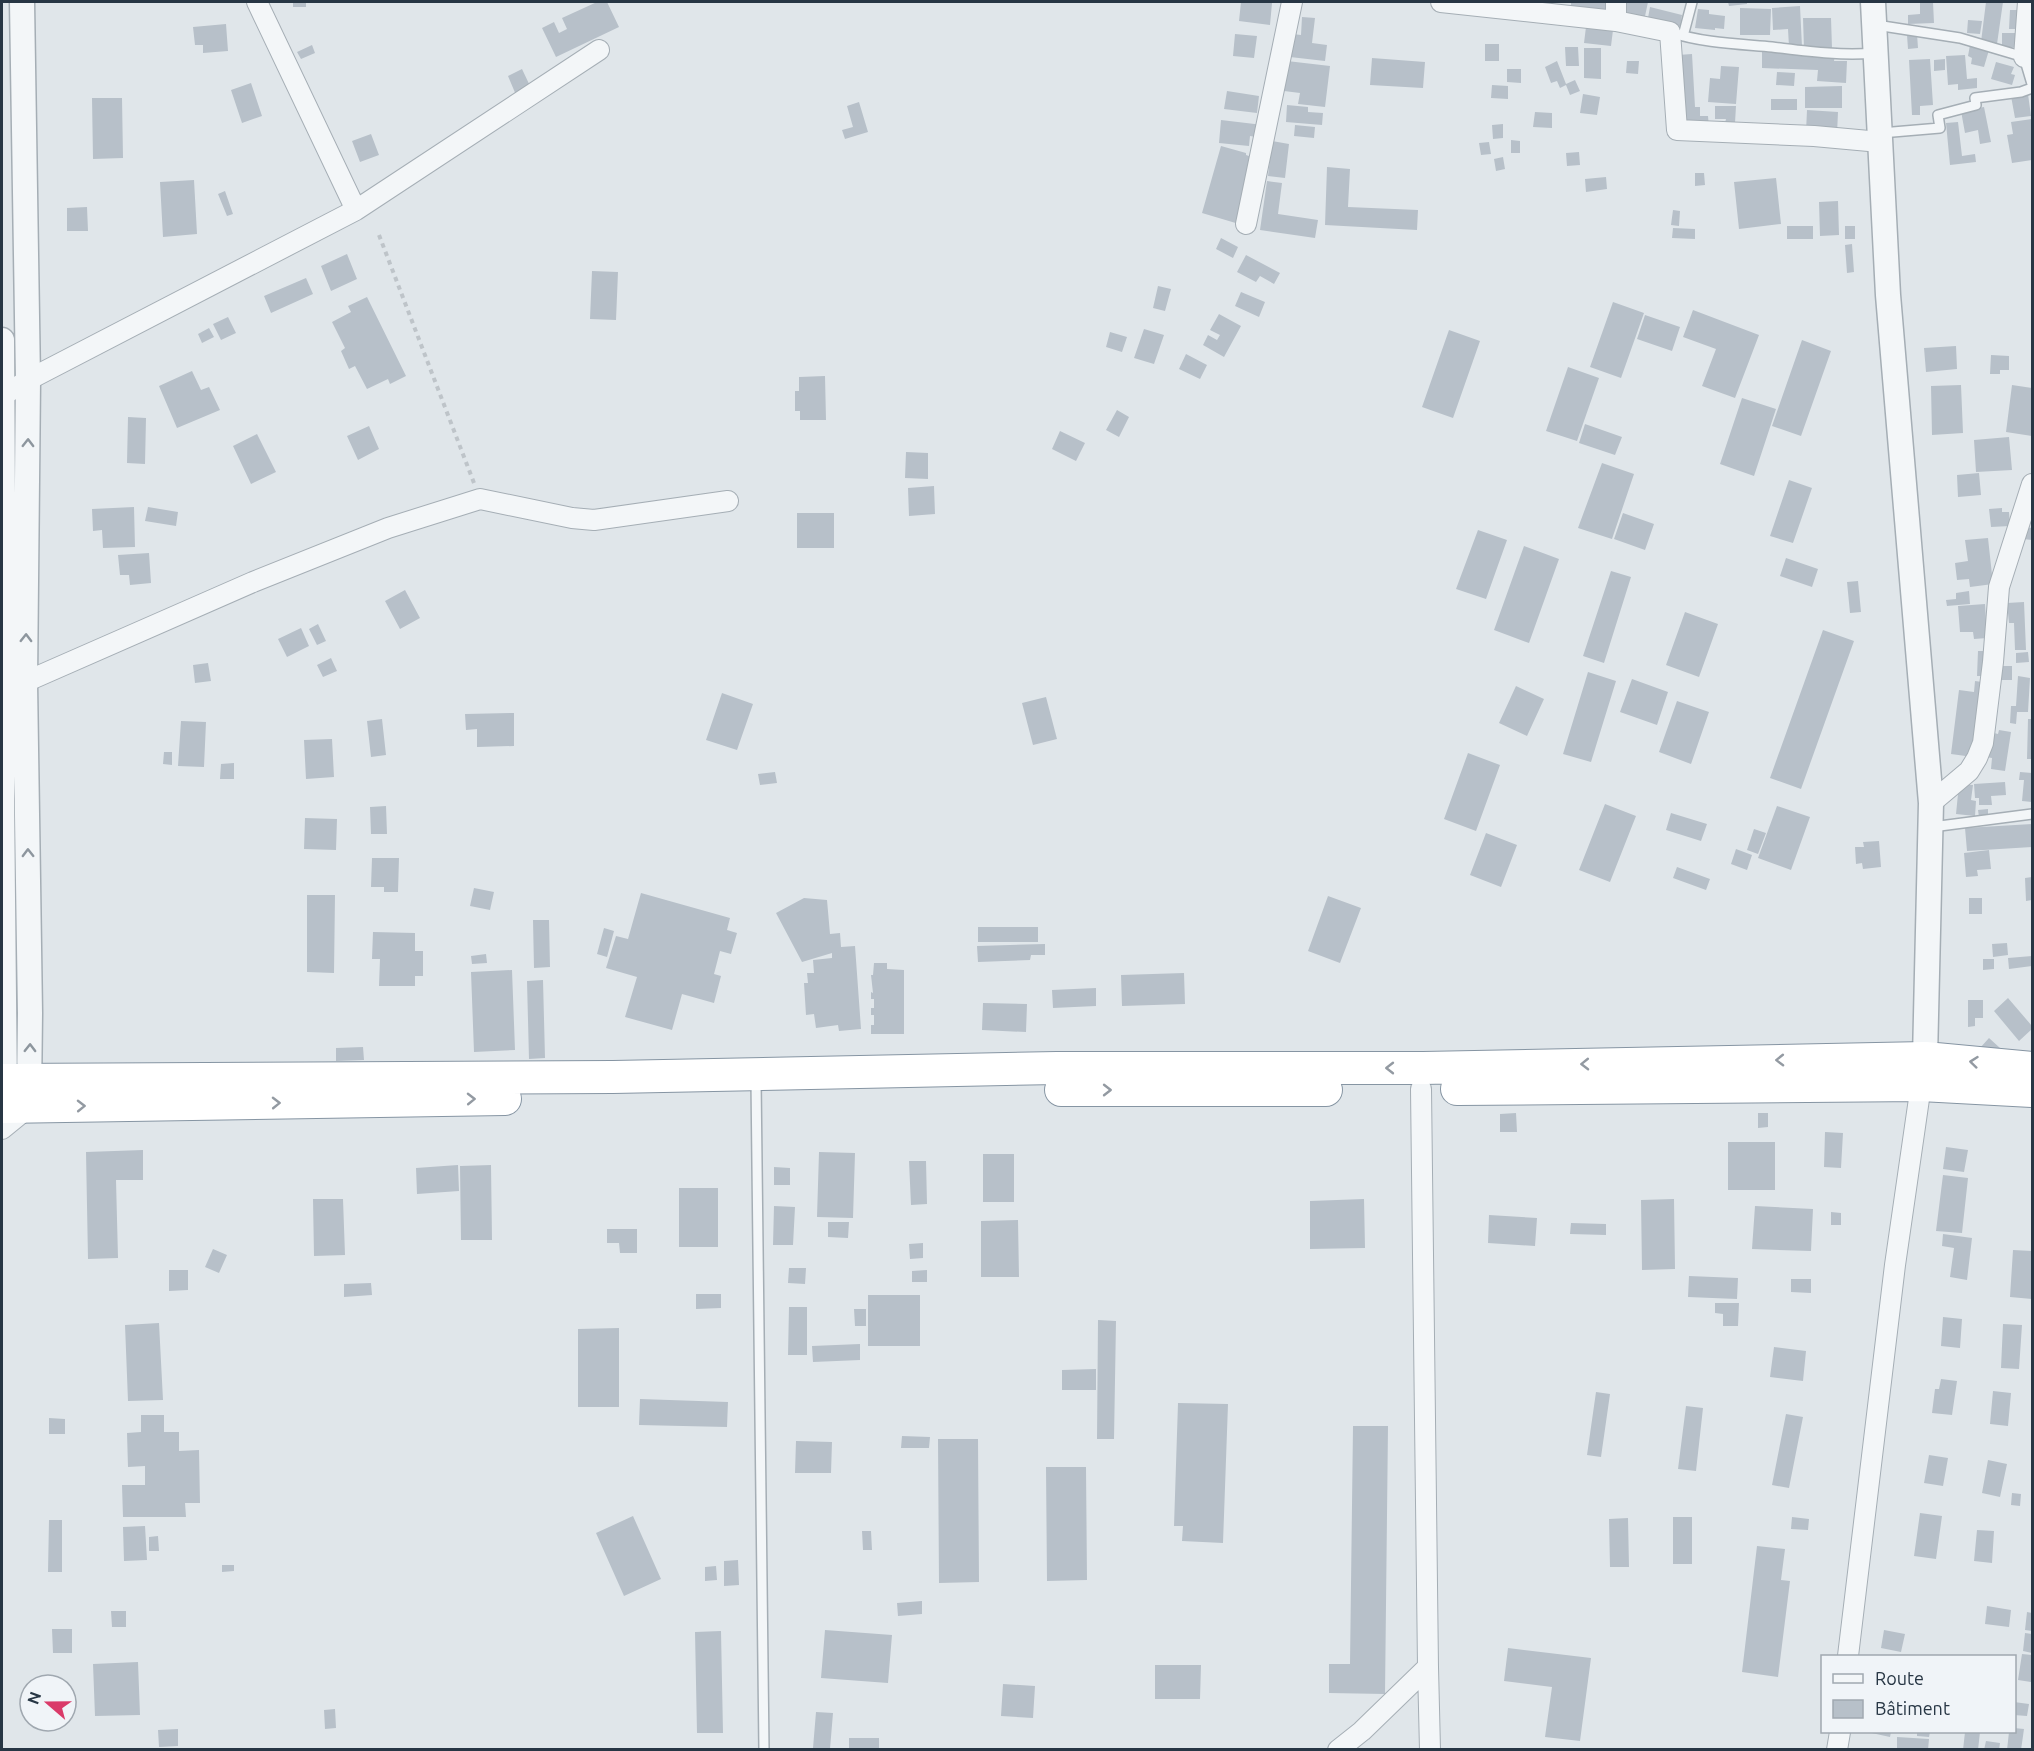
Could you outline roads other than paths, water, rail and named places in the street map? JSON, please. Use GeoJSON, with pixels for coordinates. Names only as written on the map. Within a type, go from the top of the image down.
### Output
{"type":"FeatureCollection","features":[{"type":"Feature","properties":{"kind":"highway"},"geometry":{"type":"LineString","coordinates":[[9,1102],[1058,1079],[1423,1068],[1923,1071],[2032,1091]]}},
{"type":"Feature","properties":{"kind":"highway"},"geometry":{"type":"LineString","coordinates":[[1058,1079],[1420,1089],[2032,1068]]}},
{"type":"Feature","properties":{"kind":"street"},"geometry":{"type":"LineString","coordinates":[[9,1102],[25,682],[28,380],[11,49],[22,2]]}},
{"type":"Feature","properties":{"kind":"street"},"geometry":{"type":"LineString","coordinates":[[258,2],[356,210]]}},
{"type":"Feature","properties":{"kind":"street"},"geometry":{"type":"LineString","coordinates":[[1246,224],[1292,2]]}},
{"type":"Feature","properties":{"kind":"street"},"geometry":{"type":"LineString","coordinates":[[1441,2],[1616,11],[1677,34],[1677,130],[1879,137]]}},
{"type":"Feature","properties":{"kind":"street"},"geometry":{"type":"LineString","coordinates":[[2024,57],[2028,2]]}},
{"type":"Feature","properties":{"kind":"street"},"geometry":{"type":"LineString","coordinates":[[1848,1655],[1895,1265],[1923,1071],[1932,815],[1889,307],[1873,13]]}},
{"type":"Feature","properties":{"kind":"street"},"geometry":{"type":"LineString","coordinates":[[2,396],[28,380],[356,210],[599,50]]}},
{"type":"Feature","properties":{"kind":"street"},"geometry":{"type":"LineString","coordinates":[[2,340],[4,691],[2,799],[9,1102]]}},
{"type":"Feature","properties":{"kind":"street"},"geometry":{"type":"LineString","coordinates":[[1932,815],[1969,771],[1983,743],[1999,587],[2032,484]]}},
{"type":"Feature","properties":{"kind":"street"},"geometry":{"type":"LineString","coordinates":[[25,682],[253,582],[388,528],[480,499],[572,518],[594,520],[728,501]]}},
{"type":"Feature","properties":{"kind":"street"},"geometry":{"type":"LineString","coordinates":[[1420,1089],[1430,1749]]}},
{"type":"Feature","properties":{"kind":"street"},"geometry":{"type":"LineString","coordinates":[[1338,1749],[1362,1731],[1428,1667]]}},
{"type":"Feature","properties":{"kind":"street"},"geometry":{"type":"LineString","coordinates":[[1837,1749],[1840,1733]]}},
{"type":"Feature","properties":{"kind":"lane"},"geometry":{"type":"LineString","coordinates":[[1692,2],[1677,34],[1749,45],[1852,55],[1874,53]]}},
{"type":"Feature","properties":{"kind":"lane"},"geometry":{"type":"LineString","coordinates":[[1873,13],[2024,57],[2032,84]]}},
{"type":"Feature","properties":{"kind":"lane"},"geometry":{"type":"LineString","coordinates":[[1879,137],[1940,128],[1938,115],[1976,105],[1975,98],[2021,92],[2032,88]]}},
{"type":"Feature","properties":{"kind":"lane"},"geometry":{"type":"LineString","coordinates":[[1932,815],[2032,814]]}},
{"type":"Feature","properties":{"kind":"lane"},"geometry":{"type":"LineString","coordinates":[[757,1085],[764,1749]]}}]}
